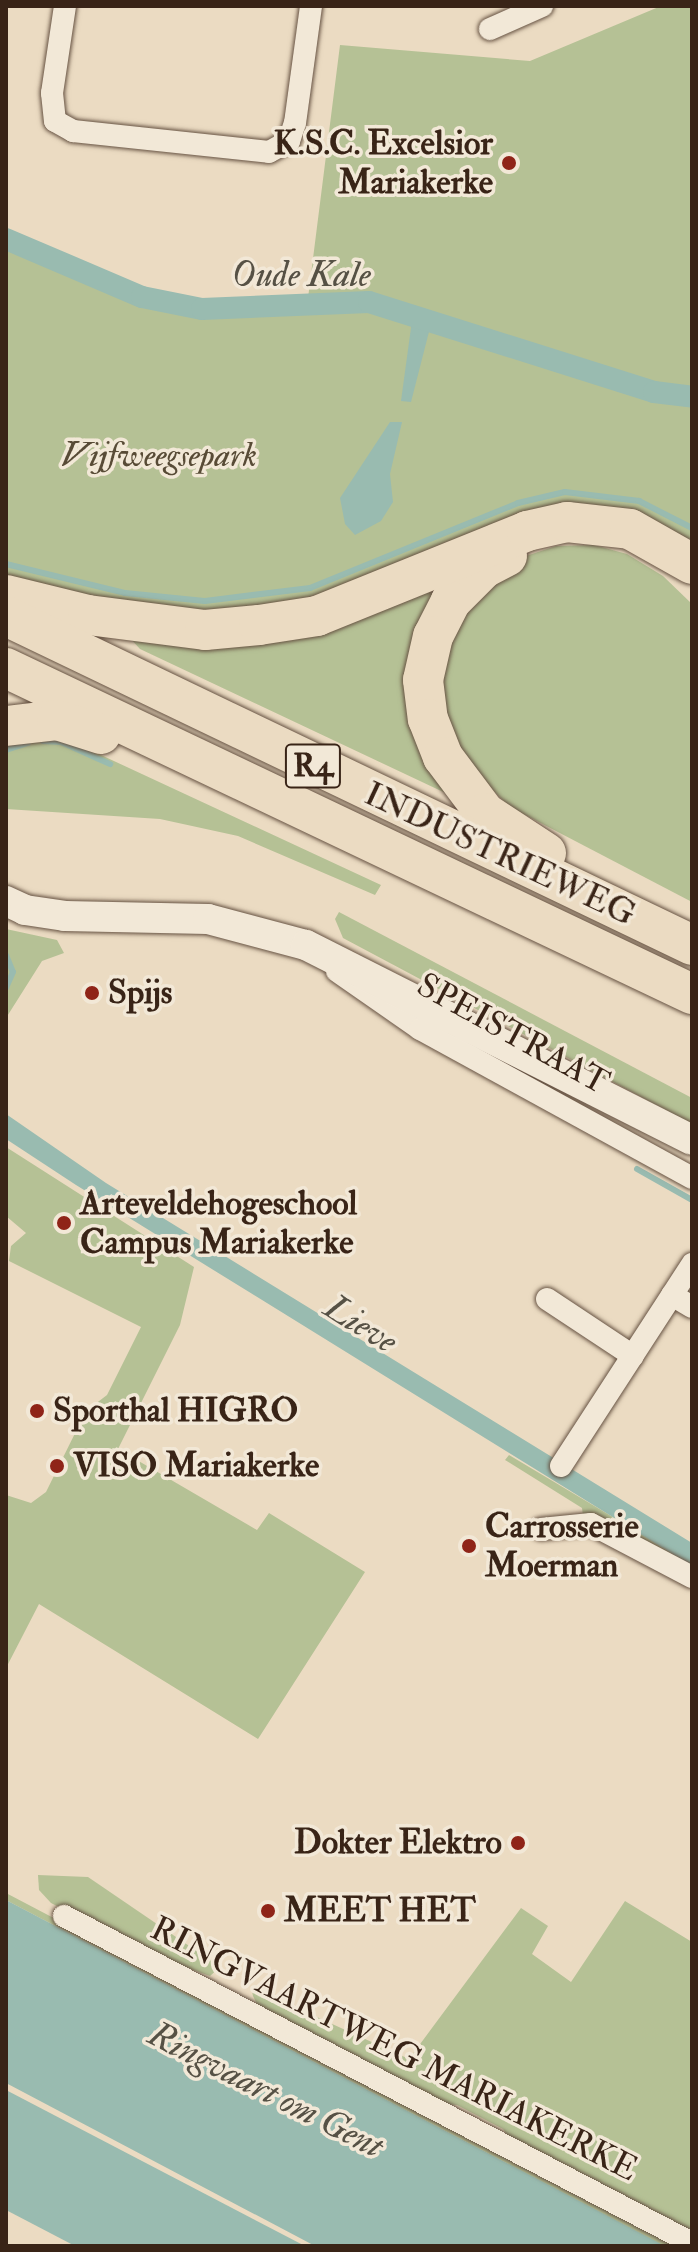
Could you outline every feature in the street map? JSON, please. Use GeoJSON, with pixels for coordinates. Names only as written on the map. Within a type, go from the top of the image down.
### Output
{"type":"FeatureCollection","features":[{"type":"Feature","properties":{"kind":"highway"},"geometry":{"type":"LineString","coordinates":[[6,595],[88,615],[205,630],[259,625],[317,616],[527,531],[567,522],[630,529],[692,564]]}},
{"type":"Feature","properties":{"kind":"highway"},"geometry":{"type":"LineString","coordinates":[[621,911],[588,877],[485,813],[443,757],[428,719],[423,680],[433,636],[451,601],[484,568],[532,545],[568,536],[626,543],[692,583]]}},
{"type":"Feature","properties":{"kind":"highway","name":"INDUSTRIEWEG"},"geometry":{"type":"LineString","coordinates":[[6,616],[692,945]]}},
{"type":"Feature","properties":{"kind":"highway","name":"INDUSTRIEWEG"},"geometry":{"type":"LineString","coordinates":[[6,668],[692,994]]}},
{"type":"Feature","properties":{"kind":"highway","name":"R4"},"geometry":{"type":"LineString","coordinates":[[6,726],[57,720],[183,754]]}},
{"type":"Feature","properties":{"kind":"street"},"geometry":{"type":"LineString","coordinates":[[65,6],[52,93],[55,121],[73,131],[269,152],[289,141],[295,123],[311,6]]}},
{"type":"Feature","properties":{"kind":"street"},"geometry":{"type":"LineString","coordinates":[[490,29],[542,6]]}},
{"type":"Feature","properties":{"kind":"street","name":"SPEISTRAAT"},"geometry":{"type":"LineString","coordinates":[[6,901],[25,910],[65,916],[208,919],[306,945],[692,1140]]}},
{"type":"Feature","properties":{"kind":"street","name":"SPEISTRAAT"},"geometry":{"type":"LineString","coordinates":[[306,945],[373,1000],[420,1029],[692,1178]]}},
{"type":"Feature","properties":{"kind":"street"},"geometry":{"type":"LineString","coordinates":[[561,1466],[692,1264]]}},
{"type":"Feature","properties":{"kind":"street"},"geometry":{"type":"LineString","coordinates":[[672,1295],[692,1307]]}},
{"type":"Feature","properties":{"kind":"street"},"geometry":{"type":"LineString","coordinates":[[547,1299],[633,1356]]}},
{"type":"Feature","properties":{"kind":"street"},"geometry":{"type":"LineString","coordinates":[[541,1529],[591,1524],[692,1577]]}},
{"type":"Feature","properties":{"kind":"street","name":"RINGVAARTWEG MARIAKERKE"},"geometry":{"type":"LineString","coordinates":[[64,1916],[692,2243]]}},
{"type":"Feature","properties":{"kind":"green space","name":"Vijfweegsepark"},"geometry":{"type":"Polygon","coordinates":[[[661,6],[692,6],[692,543],[635,514],[313,600],[205,614],[143,609],[6,577],[6,239],[142,297],[202,309],[307,306],[340,45],[530,61],[661,6]]]}},
{"type":"Feature","properties":{"kind":"green space"},"geometry":{"type":"Polygon","coordinates":[[[594,545],[627,554],[663,576],[692,604],[692,902],[510,807],[470,768],[442,712],[439,669],[461,611],[523,557],[556,546],[594,545]]]}},
{"type":"Feature","properties":{"kind":"green space"},"geometry":{"type":"Polygon","coordinates":[[[472,562],[423,629],[456,798],[140,649],[129,637],[472,562]]]}},
{"type":"Feature","properties":{"kind":"green space"},"geometry":{"type":"Polygon","coordinates":[[[42,737],[73,742],[381,885],[375,895],[238,836],[160,819],[6,809],[6,747],[42,737]]]}},
{"type":"Feature","properties":{"kind":"green space"},"geometry":{"type":"Polygon","coordinates":[[[339,912],[692,1098],[692,1124],[343,938],[335,919],[339,912]]]}},
{"type":"Feature","properties":{"kind":"green space"},"geometry":{"type":"Polygon","coordinates":[[[6,929],[57,940],[64,953],[42,961],[6,1018],[6,929]]]}},
{"type":"Feature","properties":{"kind":"green space"},"geometry":{"type":"Polygon","coordinates":[[[6,1147],[194,1267],[180,1325],[118,1449],[257,1530],[269,1513],[365,1572],[258,1739],[39,1604],[6,1668],[6,1495],[31,1503],[46,1492],[86,1411],[107,1395],[141,1327],[9,1261],[11,1246],[26,1233],[6,1216],[6,1147]]]}},
{"type":"Feature","properties":{"kind":"green space"},"geometry":{"type":"Polygon","coordinates":[[[509,1455],[692,1566],[583,1516],[582,1508],[505,1460],[509,1455]]]}},
{"type":"Feature","properties":{"kind":"green space"},"geometry":{"type":"Polygon","coordinates":[[[38,1875],[88,1877],[220,1967],[210,1976],[157,1957],[51,1903],[39,1890],[38,1875]]]}},
{"type":"Feature","properties":{"kind":"green space"},"geometry":{"type":"Polygon","coordinates":[[[6,1893],[686,2246],[664,2246],[6,1900],[6,1893]]]}},
{"type":"Feature","properties":{"kind":"green space"},"geometry":{"type":"Polygon","coordinates":[[[625,1901],[692,1942],[692,2232],[512,2142],[503,2129],[457,2105],[442,2104],[257,2004],[253,1996],[251,1987],[409,2059],[521,1908],[548,1926],[532,1954],[571,1982],[625,1901]]]}},
{"type":"Feature","properties":{"kind":"water"},"geometry":{"type":"Polygon","coordinates":[[[413,313],[432,320],[411,402],[401,401],[413,313]]]}},
{"type":"Feature","properties":{"kind":"water"},"geometry":{"type":"Polygon","coordinates":[[[390,422],[402,422],[390,474],[393,502],[381,521],[355,535],[345,524],[340,498],[390,422]]]}},
{"type":"Feature","properties":{"kind":"water"},"geometry":{"type":"Polygon","coordinates":[[[6,1114],[106,1183],[692,1543],[692,1566],[6,1139],[6,1114]]]}},
{"type":"Feature","properties":{"kind":"water","name":"Ringvaart om Gent"},"geometry":{"type":"Polygon","coordinates":[[[6,1900],[665,2246],[315,2246],[6,2083],[6,1900]]]}},
{"type":"Feature","properties":{"kind":"water"},"geometry":{"type":"Polygon","coordinates":[[[6,2090],[305,2246],[75,2246],[6,2210],[6,2090]]]}},
{"type":"Feature","properties":{"kind":"waterway","name":"Oude Kale"},"geometry":{"type":"LineString","coordinates":[[6,239],[142,297],[202,309],[369,302],[654,392],[692,397]]}},
{"type":"Feature","properties":{"kind":"waterway"},"geometry":{"type":"LineString","coordinates":[[6,564],[125,593],[205,601],[310,588],[518,503],[565,492],[639,501],[692,528]]}},
{"type":"Feature","properties":{"kind":"waterway"},"geometry":{"type":"LineString","coordinates":[[43,741],[61,742],[110,764]]}},
{"type":"Feature","properties":{"kind":"waterway"},"geometry":{"type":"LineString","coordinates":[[6,750],[28,743]]}},
{"type":"Feature","properties":{"kind":"waterway","name":"Lieve"},"geometry":{"type":"LineString","coordinates":[[6,955],[13,972],[6,988]]}},
{"type":"Feature","properties":{"kind":"waterway"},"geometry":{"type":"LineString","coordinates":[[637,1169],[692,1200]]}},
{"type":"Feature","properties":{"kind":"place","name":"K.S.C. Excelsior Mariakerke"},"geometry":{"type":"Point","coordinates":[509,163]}},
{"type":"Feature","properties":{"kind":"place","name":"Spijs"},"geometry":{"type":"Point","coordinates":[92,993]}},
{"type":"Feature","properties":{"kind":"place","name":"Arteveldehogeschool Campus Mariakerke"},"geometry":{"type":"Point","coordinates":[64,1223]}},
{"type":"Feature","properties":{"kind":"place","name":"Sporthal HIGRO"},"geometry":{"type":"Point","coordinates":[37,1411]}},
{"type":"Feature","properties":{"kind":"place","name":"VISO Mariakerke"},"geometry":{"type":"Point","coordinates":[57,1466]}},
{"type":"Feature","properties":{"kind":"place","name":"Carrosserie Moerman"},"geometry":{"type":"Point","coordinates":[469,1546]}},
{"type":"Feature","properties":{"kind":"place","name":"Dokter Elektro"},"geometry":{"type":"Point","coordinates":[518,1843]}},
{"type":"Feature","properties":{"kind":"place","name":"MEET HET"},"geometry":{"type":"Point","coordinates":[268,1911]}}]}
